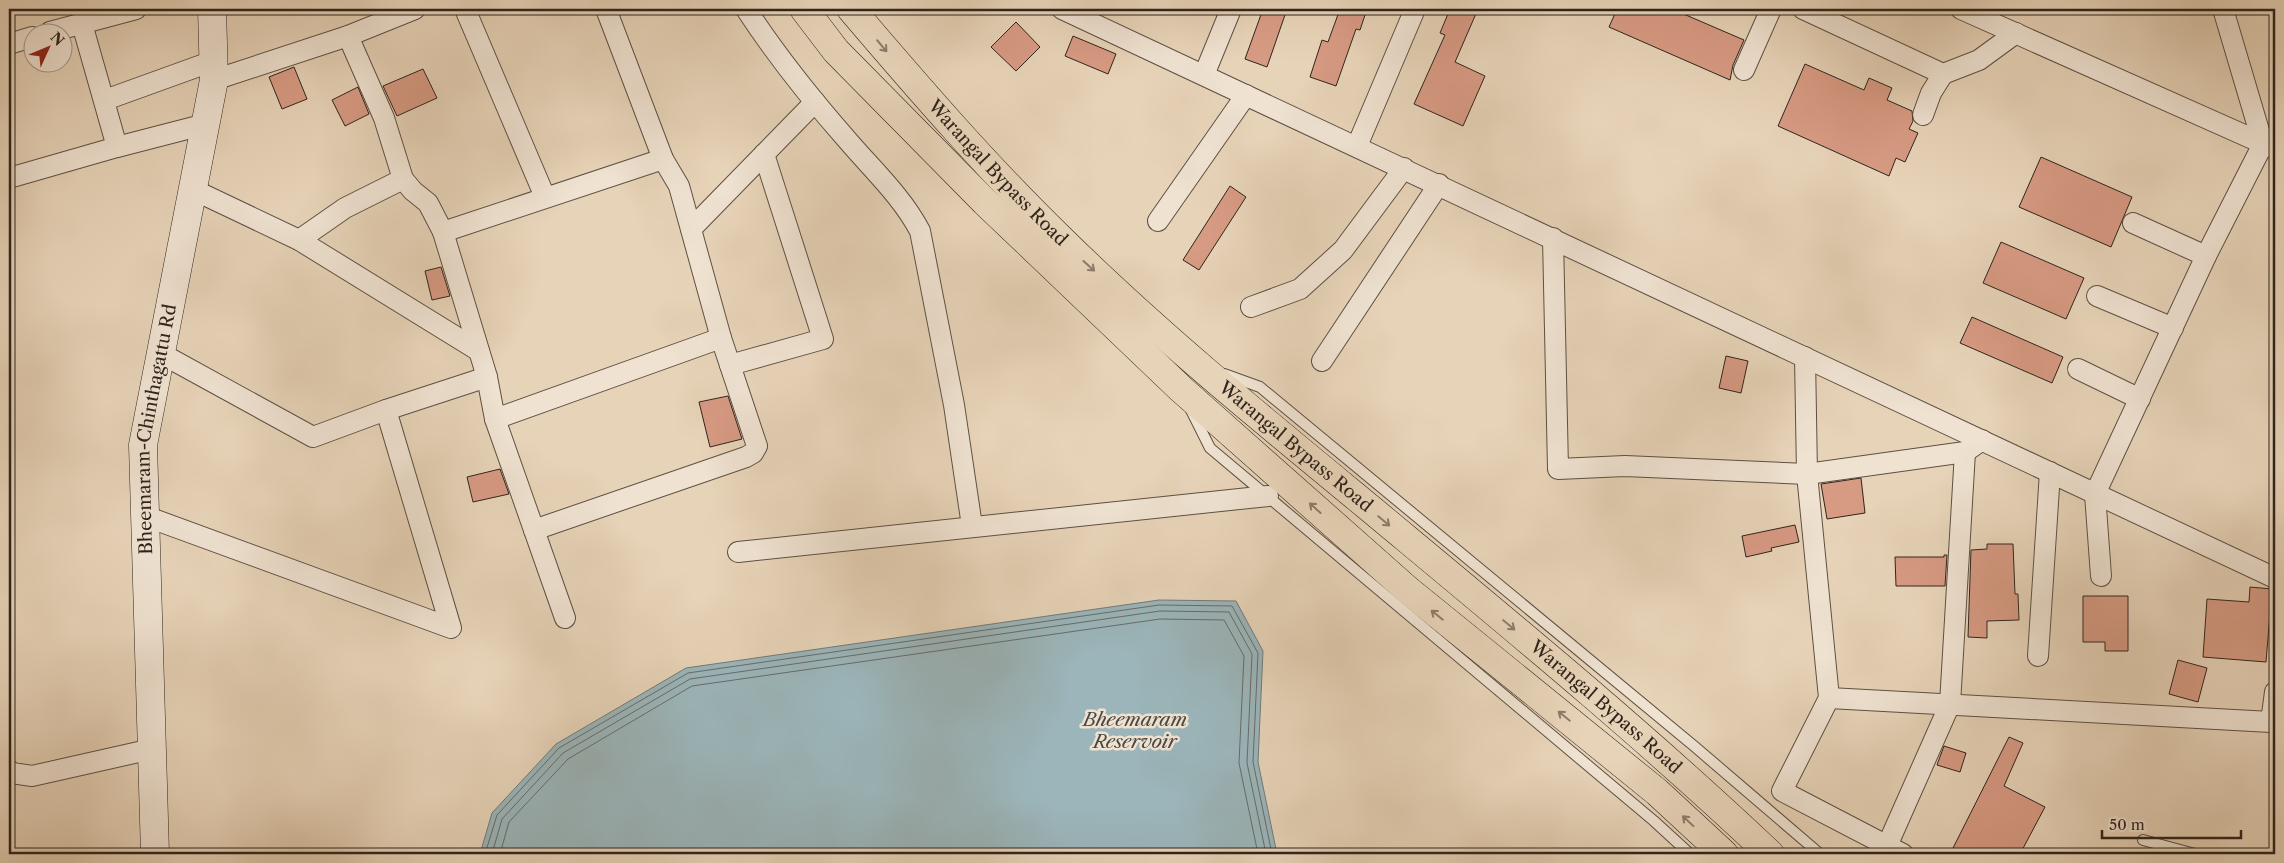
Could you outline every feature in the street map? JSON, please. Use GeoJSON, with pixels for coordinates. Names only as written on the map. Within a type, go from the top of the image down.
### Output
{"type":"FeatureCollection","features":[{"type":"Feature","properties":{"kind":"highway","name":"Warangal Bypass Road"},"geometry":{"type":"LineString","coordinates":[[804,9],[836,51],[985,202],[1181,389],[1409,591],[1657,792],[1724,854]]}},
{"type":"Feature","properties":{"kind":"highway","name":"Warangal Bypass Road"},"geometry":{"type":"LineString","coordinates":[[851,9],[940,114],[1060,239],[1200,366],[1440,567],[1707,795],[1770,854]]}},
{"type":"Feature","properties":{"kind":"street"},"geometry":{"type":"LineString","coordinates":[[72,26],[136,9]]}},
{"type":"Feature","properties":{"kind":"street","name":"Bheemaram-Chinthagattu Rd"},"geometry":{"type":"LineString","coordinates":[[155,854],[142,445],[206,124],[214,71],[212,9]]}},
{"type":"Feature","properties":{"kind":"street"},"geometry":{"type":"LineString","coordinates":[[105,100],[348,36],[415,9]]}},
{"type":"Feature","properties":{"kind":"street"},"geometry":{"type":"LineString","coordinates":[[465,9],[545,197]]}},
{"type":"Feature","properties":{"kind":"street"},"geometry":{"type":"LineString","coordinates":[[534,530],[746,458],[757,446],[721,338],[679,186],[663,159],[606,9]]}},
{"type":"Feature","properties":{"kind":"street"},"geometry":{"type":"LineString","coordinates":[[746,9],[815,102],[896,194],[911,214],[920,231],[954,405],[972,526]]}},
{"type":"Feature","properties":{"kind":"street"},"geometry":{"type":"LineString","coordinates":[[1062,9],[1439,184],[2275,578]]}},
{"type":"Feature","properties":{"kind":"street"},"geometry":{"type":"LineString","coordinates":[[1204,75],[1231,9]]}},
{"type":"Feature","properties":{"kind":"street"},"geometry":{"type":"LineString","coordinates":[[1357,146],[1415,9]]}},
{"type":"Feature","properties":{"kind":"street"},"geometry":{"type":"LineString","coordinates":[[1744,70],[1771,9]]}},
{"type":"Feature","properties":{"kind":"street"},"geometry":{"type":"LineString","coordinates":[[1803,9],[1943,74]]}},
{"type":"Feature","properties":{"kind":"street"},"geometry":{"type":"LineString","coordinates":[[1962,9],[2269,146]]}},
{"type":"Feature","properties":{"kind":"street"},"geometry":{"type":"LineString","coordinates":[[2101,576],[2095,494],[2206,256],[2269,146],[2223,9]]}},
{"type":"Feature","properties":{"kind":"street"},"geometry":{"type":"LineString","coordinates":[[82,24],[117,147]]}},
{"type":"Feature","properties":{"kind":"street"},"geometry":{"type":"LineString","coordinates":[[1923,115],[1931,93],[1943,74],[1979,60],[2016,33]]}},
{"type":"Feature","properties":{"kind":"street"},"geometry":{"type":"LineString","coordinates":[[348,36],[384,118],[403,178],[412,191],[428,203],[443,232],[487,377],[495,419],[565,618]]}},
{"type":"Feature","properties":{"kind":"street"},"geometry":{"type":"LineString","coordinates":[[9,44],[22,40]]}},
{"type":"Feature","properties":{"kind":"street"},"geometry":{"type":"LineString","coordinates":[[1158,221],[1246,95]]}},
{"type":"Feature","properties":{"kind":"street"},"geometry":{"type":"LineString","coordinates":[[691,229],[815,102]]}},
{"type":"Feature","properties":{"kind":"street"},"geometry":{"type":"LineString","coordinates":[[9,178],[206,124]]}},
{"type":"Feature","properties":{"kind":"street"},"geometry":{"type":"LineString","coordinates":[[730,365],[823,339],[764,154]]}},
{"type":"Feature","properties":{"kind":"street"},"geometry":{"type":"LineString","coordinates":[[443,232],[663,159]]}},
{"type":"Feature","properties":{"kind":"street"},"geometry":{"type":"LineString","coordinates":[[1251,307],[1300,289],[1343,250],[1404,168]]}},
{"type":"Feature","properties":{"kind":"street"},"geometry":{"type":"LineString","coordinates":[[299,240],[345,208],[403,178]]}},
{"type":"Feature","properties":{"kind":"street"},"geometry":{"type":"LineString","coordinates":[[1322,361],[1439,184]]}},
{"type":"Feature","properties":{"kind":"street"},"geometry":{"type":"LineString","coordinates":[[194,190],[299,240],[479,351]]}},
{"type":"Feature","properties":{"kind":"street"},"geometry":{"type":"LineString","coordinates":[[2133,223],[2206,256]]}},
{"type":"Feature","properties":{"kind":"street"},"geometry":{"type":"LineString","coordinates":[[1553,238],[1558,469],[1625,466],[1807,474],[1965,452],[1982,440]]}},
{"type":"Feature","properties":{"kind":"street"},"geometry":{"type":"LineString","coordinates":[[2097,296],[2173,328]]}},
{"type":"Feature","properties":{"kind":"street"},"geometry":{"type":"LineString","coordinates":[[495,419],[721,338]]}},
{"type":"Feature","properties":{"kind":"street"},"geometry":{"type":"LineString","coordinates":[[160,353],[314,437],[386,410],[487,377]]}},
{"type":"Feature","properties":{"kind":"street"},"geometry":{"type":"LineString","coordinates":[[1805,357],[1807,474],[1829,698],[1782,791],[1895,850],[1950,704],[1965,452]]}},
{"type":"Feature","properties":{"kind":"street"},"geometry":{"type":"LineString","coordinates":[[2078,369],[2140,399]]}},
{"type":"Feature","properties":{"kind":"street"},"geometry":{"type":"LineString","coordinates":[[145,516],[451,628],[386,410]]}},
{"type":"Feature","properties":{"kind":"street"},"geometry":{"type":"LineString","coordinates":[[2038,656],[2050,472]]}},
{"type":"Feature","properties":{"kind":"street"},"geometry":{"type":"LineString","coordinates":[[738,552],[1268,496]]}},
{"type":"Feature","properties":{"kind":"street"},"geometry":{"type":"LineString","coordinates":[[1829,698],[2271,722],[2275,692]]}},
{"type":"Feature","properties":{"kind":"street"},"geometry":{"type":"LineString","coordinates":[[9,770],[12,773],[32,776],[152,749]]}},
{"type":"Feature","properties":{"kind":"lane"},"geometry":{"type":"LineString","coordinates":[[1200,366],[1260,387],[1687,740],[1820,854]]}},
{"type":"Feature","properties":{"kind":"lane"},"geometry":{"type":"LineString","coordinates":[[1181,389],[1210,448],[1654,821],[1690,854]]}},
{"type":"Feature","properties":{"kind":"lane"},"geometry":{"type":"LineString","coordinates":[[2144,840],[2195,854]]}},
{"type":"Feature","properties":{"kind":"water","name":"Bheemaram Reservoir"},"geometry":{"type":"Polygon","coordinates":[[[1159,600],[1236,601],[1263,651],[1258,762],[1277,854],[480,854],[492,813],[556,744],[686,668],[1159,600]]]}},
{"type":"Feature","properties":{"kind":"building"},"geometry":{"type":"Polygon","coordinates":[[[1263,9],[1287,9],[1267,67],[1245,59],[1263,9]]]}},
{"type":"Feature","properties":{"kind":"building"},"geometry":{"type":"Polygon","coordinates":[[[1340,9],[1367,9],[1360,30],[1356,29],[1336,86],[1310,77],[1322,40],[1328,42],[1340,9]]]}},
{"type":"Feature","properties":{"kind":"building"},"geometry":{"type":"Polygon","coordinates":[[[1450,9],[1478,9],[1455,62],[1485,76],[1463,126],[1414,104],[1445,35],[1440,33],[1450,9]]]}},
{"type":"Feature","properties":{"kind":"building"},"geometry":{"type":"Polygon","coordinates":[[[1617,9],[1672,9],[1744,40],[1733,65],[1730,80],[1609,27],[1617,9]]]}},
{"type":"Feature","properties":{"kind":"building"},"geometry":{"type":"Polygon","coordinates":[[[1016,22],[1040,47],[1016,71],[991,47],[1016,22]]]}},
{"type":"Feature","properties":{"kind":"building"},"geometry":{"type":"Polygon","coordinates":[[[1073,36],[1116,54],[1108,74],[1065,56],[1073,36]]]}},
{"type":"Feature","properties":{"kind":"building"},"geometry":{"type":"Polygon","coordinates":[[[1805,64],[1864,90],[1869,78],[1892,88],[1887,100],[1912,111],[1913,121],[1909,129],[1918,133],[1905,162],[1896,158],[1889,176],[1778,126],[1805,64]]]}},
{"type":"Feature","properties":{"kind":"building"},"geometry":{"type":"Polygon","coordinates":[[[294,67],[307,99],[282,109],[269,77],[294,67]]]}},
{"type":"Feature","properties":{"kind":"building"},"geometry":{"type":"Polygon","coordinates":[[[423,69],[437,98],[397,116],[383,86],[423,69]]]}},
{"type":"Feature","properties":{"kind":"building"},"geometry":{"type":"Polygon","coordinates":[[[358,87],[369,114],[345,126],[332,100],[358,87]]]}},
{"type":"Feature","properties":{"kind":"building"},"geometry":{"type":"Polygon","coordinates":[[[2041,157],[2132,197],[2111,247],[2019,207],[2041,157]]]}},
{"type":"Feature","properties":{"kind":"building"},"geometry":{"type":"Polygon","coordinates":[[[1230,186],[1246,197],[1199,270],[1183,260],[1230,186]]]}},
{"type":"Feature","properties":{"kind":"building"},"geometry":{"type":"Polygon","coordinates":[[[2001,242],[2084,278],[2066,319],[1983,283],[2001,242]]]}},
{"type":"Feature","properties":{"kind":"building"},"geometry":{"type":"Polygon","coordinates":[[[441,267],[450,296],[432,300],[425,271],[441,267]]]}},
{"type":"Feature","properties":{"kind":"building"},"geometry":{"type":"Polygon","coordinates":[[[1972,317],[2063,357],[2052,383],[1960,343],[1972,317]]]}},
{"type":"Feature","properties":{"kind":"building"},"geometry":{"type":"Polygon","coordinates":[[[1726,356],[1748,361],[1741,393],[1719,388],[1726,356]]]}},
{"type":"Feature","properties":{"kind":"building"},"geometry":{"type":"Polygon","coordinates":[[[728,396],[742,439],[710,447],[699,402],[728,396]]]}},
{"type":"Feature","properties":{"kind":"building"},"geometry":{"type":"Polygon","coordinates":[[[500,469],[509,494],[473,502],[467,477],[500,469]]]}},
{"type":"Feature","properties":{"kind":"building"},"geometry":{"type":"Polygon","coordinates":[[[1861,478],[1865,513],[1827,519],[1821,484],[1861,478]]]}},
{"type":"Feature","properties":{"kind":"building"},"geometry":{"type":"Polygon","coordinates":[[[1795,525],[1799,542],[1771,548],[1772,551],[1746,557],[1742,536],[1795,525]]]}},
{"type":"Feature","properties":{"kind":"building"},"geometry":{"type":"Polygon","coordinates":[[[1987,544],[2013,544],[2015,594],[2018,594],[2019,620],[1987,621],[1987,638],[1968,637],[1971,550],[1987,549],[1987,544]]]}},
{"type":"Feature","properties":{"kind":"building"},"geometry":{"type":"Polygon","coordinates":[[[1944,555],[1947,555],[1945,586],[1896,586],[1895,557],[1944,557],[1944,555]]]}},
{"type":"Feature","properties":{"kind":"building"},"geometry":{"type":"Polygon","coordinates":[[[2250,587],[2272,589],[2266,662],[2203,657],[2207,599],[2249,602],[2250,587]]]}},
{"type":"Feature","properties":{"kind":"building"},"geometry":{"type":"Polygon","coordinates":[[[2083,596],[2128,596],[2128,651],[2105,651],[2105,642],[2083,642],[2083,596]]]}},
{"type":"Feature","properties":{"kind":"building"},"geometry":{"type":"Polygon","coordinates":[[[2178,660],[2207,668],[2198,702],[2169,694],[2178,660]]]}},
{"type":"Feature","properties":{"kind":"building"},"geometry":{"type":"Polygon","coordinates":[[[2009,737],[2023,743],[2004,786],[2045,807],[2020,854],[1950,854],[2009,737]]]}},
{"type":"Feature","properties":{"kind":"building"},"geometry":{"type":"Polygon","coordinates":[[[1944,746],[1966,753],[1960,772],[1937,765],[1944,746]]]}}]}
